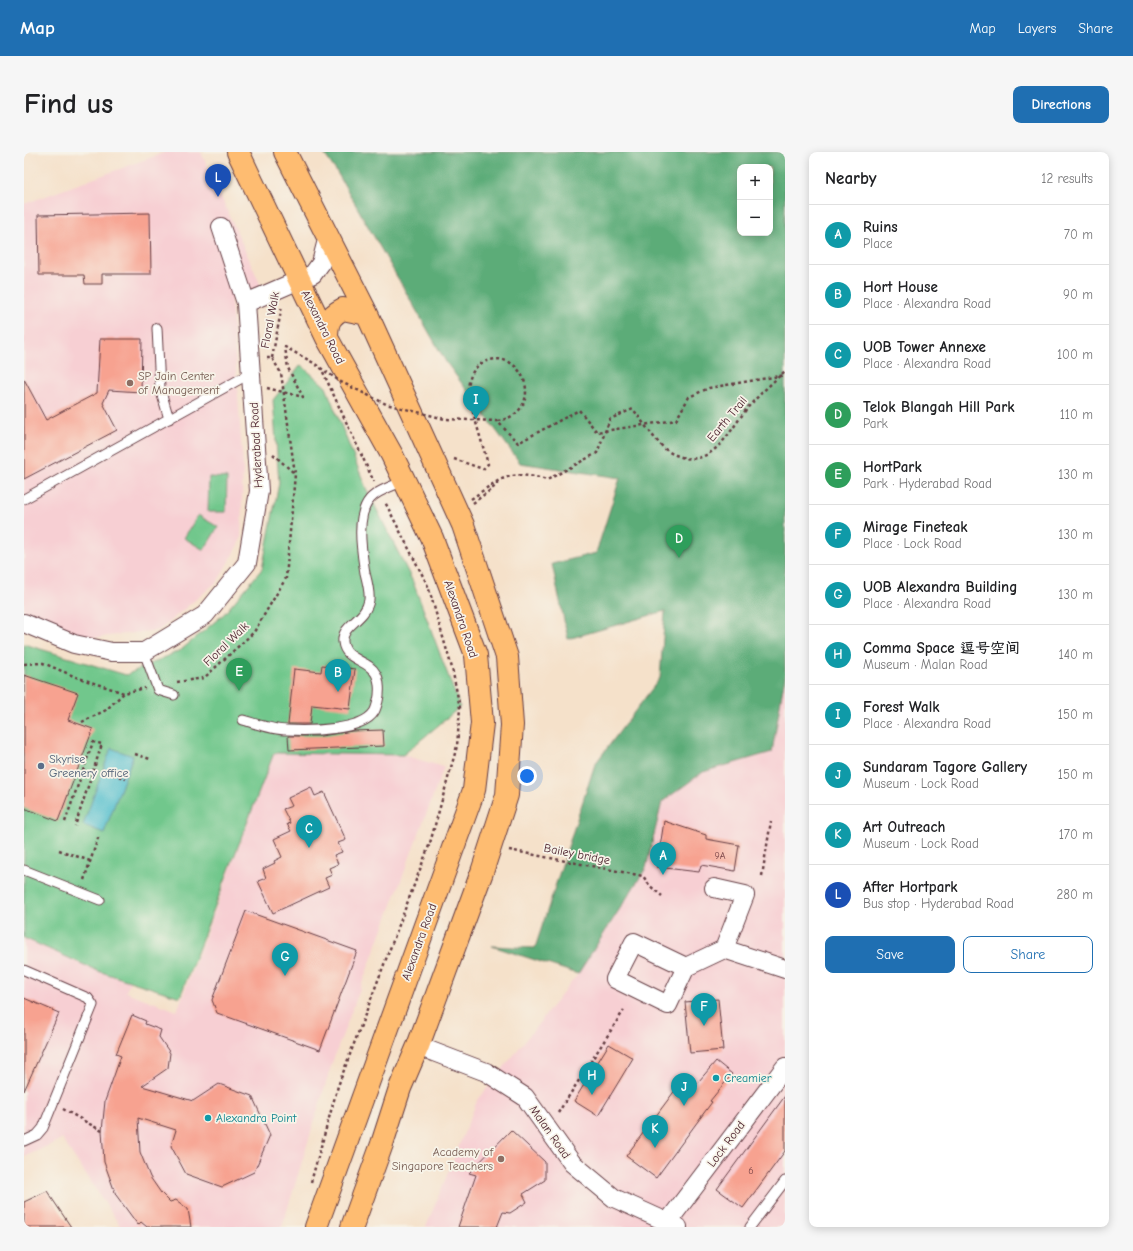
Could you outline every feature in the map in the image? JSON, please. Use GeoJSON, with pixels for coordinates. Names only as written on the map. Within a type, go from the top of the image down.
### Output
{"type":"FeatureCollection","features":[{"type":"Feature","properties":{"kind":"main road","name":"Alexandra Road"},"geometry":{"type":"LineString","coordinates":[[238,152],[292,282],[327,338],[392,455],[432,538],[476,655],[482,723],[474,790],[316,1227]]}},
{"type":"Feature","properties":{"kind":"main road"},"geometry":{"type":"LineString","coordinates":[[285,152],[367,314],[463,525],[507,657],[512,725],[507,795],[482,872],[418,1046],[400,1088],[382,1144],[352,1227]]}},
{"type":"Feature","properties":{"kind":"main road"},"geometry":{"type":"LineString","coordinates":[[327,338],[327,323],[333,314],[343,309],[367,314]]}},
{"type":"Feature","properties":{"kind":"main road"},"geometry":{"type":"LineString","coordinates":[[355,1119],[369,1120],[374,1117],[400,1088]]}},
{"type":"Feature","properties":{"kind":"street","name":"Hyderabad Road"},"geometry":{"type":"LineString","coordinates":[[144,652],[205,615],[247,563],[259,491],[258,377],[246,303],[221,227]]}},
{"type":"Feature","properties":{"kind":"street"},"geometry":{"type":"LineString","coordinates":[[246,303],[313,274],[321,263],[328,236]]}},
{"type":"Feature","properties":{"kind":"street"},"geometry":{"type":"LineString","coordinates":[[24,623],[74,644],[112,652],[144,652]]}},
{"type":"Feature","properties":{"kind":"street"},"geometry":{"type":"LineString","coordinates":[[686,967],[724,948],[745,895],[714,888]]}},
{"type":"Feature","properties":{"kind":"street"},"geometry":{"type":"LineString","coordinates":[[724,948],[785,970]]}},
{"type":"Feature","properties":{"kind":"street","name":"Malan Road"},"geometry":{"type":"LineString","coordinates":[[418,1046],[486,1072],[525,1097],[572,1163],[614,1198],[672,1225]]}},
{"type":"Feature","properties":{"kind":"street","name":"Lock Road"},"geometry":{"type":"LineString","coordinates":[[672,1225],[785,1067]]}},
{"type":"Feature","properties":{"kind":"lane"},"geometry":{"type":"LineString","coordinates":[[157,328],[160,388],[169,419]]}},
{"type":"Feature","properties":{"kind":"lane"},"geometry":{"type":"LineString","coordinates":[[24,499],[169,419],[258,377]]}},
{"type":"Feature","properties":{"kind":"lane"},"geometry":{"type":"LineString","coordinates":[[243,720],[286,730],[332,729],[363,722],[374,712],[379,697],[379,682],[376,673],[344,650],[342,640],[345,630],[366,612],[369,599],[361,535],[362,518],[369,500],[379,491],[404,481]]}},
{"type":"Feature","properties":{"kind":"lane"},"geometry":{"type":"LineString","coordinates":[[144,652],[158,690],[174,695]]}},
{"type":"Feature","properties":{"kind":"lane"},"geometry":{"type":"LineString","coordinates":[[24,870],[100,900]]}},
{"type":"Feature","properties":{"kind":"lane"},"geometry":{"type":"LineString","coordinates":[[24,970],[88,998],[93,1005],[43,1128],[37,1135],[24,1141]]}},
{"type":"Feature","properties":{"kind":"lane"},"geometry":{"type":"LineString","coordinates":[[750,1227],[785,1181]]}},
{"type":"Feature","properties":{"kind":"path","name":"Floral Walk"},"geometry":{"type":"LineString","coordinates":[[124,693],[204,678],[254,632],[286,578],[295,474],[281,373],[272,358],[292,282]]}},
{"type":"Feature","properties":{"kind":"path"},"geometry":{"type":"LineString","coordinates":[[258,377],[267,388],[303,397],[288,368],[285,347],[312,362],[341,382],[386,404],[445,419],[497,422],[516,415],[525,404],[526,389],[522,374],[512,364],[505,360],[492,360],[479,365],[474,369],[468,384],[468,395],[488,464],[483,469],[453,459]]}},
{"type":"Feature","properties":{"kind":"path","name":"Floral Walk"},"geometry":{"type":"LineString","coordinates":[[262,358],[272,358]]}},
{"type":"Feature","properties":{"kind":"path","name":"Earth Trail"},"geometry":{"type":"LineString","coordinates":[[471,499],[497,481],[511,475],[537,477],[547,480],[597,453],[610,419],[633,409],[665,450],[676,456],[689,458],[701,456],[712,451],[729,434],[749,405],[785,371]]}},
{"type":"Feature","properties":{"kind":"path"},"geometry":{"type":"LineString","coordinates":[[497,422],[518,442],[579,410],[597,432],[676,420],[689,397],[709,388],[785,375]]}},
{"type":"Feature","properties":{"kind":"path"},"geometry":{"type":"LineString","coordinates":[[267,388],[267,395]]}},
{"type":"Feature","properties":{"kind":"path"},"geometry":{"type":"LineString","coordinates":[[272,452],[295,474]]}},
{"type":"Feature","properties":{"kind":"path"},"geometry":{"type":"LineString","coordinates":[[473,503],[497,485],[497,481]]}},
{"type":"Feature","properties":{"kind":"path"},"geometry":{"type":"LineString","coordinates":[[24,664],[43,663],[76,677],[124,693],[106,710],[82,722]]}},
{"type":"Feature","properties":{"kind":"path"},"geometry":{"type":"LineString","coordinates":[[64,822],[93,742],[102,744],[75,826]]}},
{"type":"Feature","properties":{"kind":"path"},"geometry":{"type":"LineString","coordinates":[[135,754],[150,759]]}},
{"type":"Feature","properties":{"kind":"path"},"geometry":{"type":"LineString","coordinates":[[102,770],[126,779]]}},
{"type":"Feature","properties":{"kind":"path"},"geometry":{"type":"LineString","coordinates":[[762,876],[771,822]]}},
{"type":"Feature","properties":{"kind":"path"},"geometry":{"type":"LineString","coordinates":[[80,892],[99,835]]}},
{"type":"Feature","properties":{"kind":"path"},"geometry":{"type":"LineString","coordinates":[[59,850],[90,861]]}},
{"type":"Feature","properties":{"kind":"path","name":"Bailey bridge"},"geometry":{"type":"LineString","coordinates":[[506,850],[643,876],[650,886],[662,896]]}},
{"type":"Feature","properties":{"kind":"path"},"geometry":{"type":"LineString","coordinates":[[548,1129],[624,1010]]}},
{"type":"Feature","properties":{"kind":"path"},"geometry":{"type":"LineString","coordinates":[[53,1104],[102,1131]]}},
{"type":"Feature","properties":{"kind":"shaded area","name":"SP Jain Center of Management"},"geometry":{"type":"Polygon","coordinates":[[[166,152],[201,152],[262,288],[231,300],[243,466],[241,539],[218,581],[159,630],[83,639],[24,617],[24,204],[166,152]]]}},
{"type":"Feature","properties":{"kind":"shaded area"},"geometry":{"type":"Polygon","coordinates":[[[785,676],[785,1227],[426,1227],[477,1101],[578,974],[646,868],[662,802],[703,772],[772,752],[785,676]]]}},
{"type":"Feature","properties":{"kind":"shaded area"},"geometry":{"type":"Polygon","coordinates":[[[274,753],[403,755],[444,767],[332,1063],[282,1227],[121,1227],[62,1139],[24,1157],[24,938],[98,971],[130,981],[126,992],[177,1011],[274,753]]]}},
{"type":"Feature","properties":{"kind":"green space"},"geometry":{"type":"Polygon","coordinates":[[[323,152],[785,152],[785,676],[772,752],[703,772],[662,802],[646,868],[578,974],[492,946],[535,948],[595,764],[660,678],[665,611],[568,639],[552,564],[596,553],[620,478],[520,463],[446,362],[338,174],[323,152]]]}},
{"type":"Feature","properties":{"kind":"green space"},"geometry":{"type":"Polygon","coordinates":[[[301,365],[326,387],[366,488],[413,582],[460,707],[403,755],[274,753],[180,997],[98,971],[24,938],[24,644],[126,675],[181,650],[224,614],[262,569],[279,483],[273,400],[301,365]]]}},
{"type":"Feature","properties":{"kind":"green space"},"geometry":{"type":"Polygon","coordinates":[[[209,477],[227,478],[226,512],[208,512],[209,477]]]}},
{"type":"Feature","properties":{"kind":"green space"},"geometry":{"type":"Polygon","coordinates":[[[198,515],[218,527],[204,550],[184,538],[198,515]]]}},
{"type":"Feature","properties":{"kind":"water"},"geometry":{"type":"Polygon","coordinates":[[[111,748],[133,756],[104,833],[83,825],[111,748]]]}},
{"type":"Feature","properties":{"kind":"building"},"geometry":{"type":"Polygon","coordinates":[[[150,213],[151,274],[102,274],[102,284],[85,284],[84,275],[39,275],[38,215],[150,213]]]}},
{"type":"Feature","properties":{"kind":"building"},"geometry":{"type":"Polygon","coordinates":[[[100,339],[142,339],[141,392],[109,390],[103,403],[117,430],[24,479],[24,379],[46,420],[97,393],[100,339]]]}},
{"type":"Feature","properties":{"kind":"building"},"geometry":{"type":"Polygon","coordinates":[[[322,665],[355,669],[350,709],[312,705],[310,724],[288,724],[294,669],[321,672],[322,665]]]}},
{"type":"Feature","properties":{"kind":"building"},"geometry":{"type":"Polygon","coordinates":[[[24,675],[78,693],[68,720],[93,729],[58,821],[24,808],[24,675]]]}},
{"type":"Feature","properties":{"kind":"building"},"geometry":{"type":"Polygon","coordinates":[[[383,730],[384,746],[289,750],[288,736],[321,736],[352,731],[383,730]]]}},
{"type":"Feature","properties":{"kind":"building"},"geometry":{"type":"Polygon","coordinates":[[[311,787],[315,796],[324,792],[346,840],[338,843],[342,852],[334,855],[338,864],[329,868],[332,875],[325,878],[329,887],[273,913],[258,881],[266,878],[263,869],[275,863],[274,861],[282,857],[274,839],[291,831],[287,824],[290,823],[283,809],[292,806],[288,798],[311,787]]]}},
{"type":"Feature","properties":{"kind":"building"},"geometry":{"type":"Polygon","coordinates":[[[664,821],[706,835],[706,839],[739,845],[735,871],[701,865],[699,872],[657,867],[664,821]]]}},
{"type":"Feature","properties":{"kind":"building"},"geometry":{"type":"Polygon","coordinates":[[[246,911],[357,951],[320,1050],[217,1013],[212,1000],[246,911]]]}},
{"type":"Feature","properties":{"kind":"building"},"geometry":{"type":"Polygon","coordinates":[[[24,998],[59,1013],[24,1091],[24,998]]]}},
{"type":"Feature","properties":{"kind":"building"},"geometry":{"type":"Polygon","coordinates":[[[718,999],[723,1050],[690,1053],[685,1002],[718,999]]]}},
{"type":"Feature","properties":{"kind":"building","name":"Alexandra Point"},"geometry":{"type":"Polygon","coordinates":[[[132,1015],[146,1021],[145,1024],[161,1030],[159,1037],[170,1053],[168,1068],[142,1086],[193,1101],[219,1084],[252,1096],[270,1135],[254,1172],[222,1187],[186,1174],[171,1146],[176,1130],[138,1118],[140,1152],[150,1177],[161,1193],[170,1202],[176,1200],[188,1209],[191,1227],[147,1227],[141,1222],[138,1225],[116,1195],[104,1162],[102,1131],[105,1101],[121,1056],[116,1054],[132,1015]]]}},
{"type":"Feature","properties":{"kind":"building"},"geometry":{"type":"Polygon","coordinates":[[[609,1044],[633,1058],[598,1116],[574,1101],[609,1044]]]}},
{"type":"Feature","properties":{"kind":"building"},"geometry":{"type":"Polygon","coordinates":[[[716,1061],[732,1074],[710,1101],[712,1102],[656,1178],[626,1156],[682,1081],[693,1088],[716,1061]]]}},
{"type":"Feature","properties":{"kind":"building"},"geometry":{"type":"Polygon","coordinates":[[[785,1096],[785,1151],[743,1208],[717,1189],[785,1096]]]}},
{"type":"Feature","properties":{"kind":"building"},"geometry":{"type":"Polygon","coordinates":[[[511,1130],[545,1162],[545,1180],[523,1194],[527,1202],[510,1213],[503,1212],[497,1227],[458,1227],[476,1175],[469,1173],[511,1130]]]}},
{"type":"Feature","properties":{"kind":"building"},"geometry":{"type":"Polygon","coordinates":[[[47,1191],[71,1227],[24,1227],[24,1202],[47,1191]]]}},
{"type":"Feature","properties":{"kind":"place","name":"After Hortpark"},"geometry":{"type":"Point","coordinates":[218,197]}},
{"type":"Feature","properties":{"kind":"place","name":"SP Jain Center of Management"},"geometry":{"type":"Point","coordinates":[130,383]}},
{"type":"Feature","properties":{"kind":"place","name":"Forest Walk"},"geometry":{"type":"Point","coordinates":[476,419]}},
{"type":"Feature","properties":{"kind":"place","name":"Telok Blangah Hill Park"},"geometry":{"type":"Point","coordinates":[679,558]}},
{"type":"Feature","properties":{"kind":"place","name":"HortPark"},"geometry":{"type":"Point","coordinates":[239,691]}},
{"type":"Feature","properties":{"kind":"place","name":"Hort House"},"geometry":{"type":"Point","coordinates":[338,692]}},
{"type":"Feature","properties":{"kind":"place","name":"Skyrise Greenery office"},"geometry":{"type":"Point","coordinates":[41,766]}},
{"type":"Feature","properties":{"kind":"place","name":"UOB Tower Annexe"},"geometry":{"type":"Point","coordinates":[309,848]}},
{"type":"Feature","properties":{"kind":"place","name":"Ruins"},"geometry":{"type":"Point","coordinates":[663,875]}},
{"type":"Feature","properties":{"kind":"place","name":"UOB Alexandra Building"},"geometry":{"type":"Point","coordinates":[285,976]}},
{"type":"Feature","properties":{"kind":"place","name":"Mirage Fineteak"},"geometry":{"type":"Point","coordinates":[704,1026]}},
{"type":"Feature","properties":{"kind":"place","name":"Creamier"},"geometry":{"type":"Point","coordinates":[716,1078]}},
{"type":"Feature","properties":{"kind":"place","name":"Comma Space 逗号空间"},"geometry":{"type":"Point","coordinates":[592,1095]}},
{"type":"Feature","properties":{"kind":"place","name":"Sundaram Tagore Gallery"},"geometry":{"type":"Point","coordinates":[684,1106]}},
{"type":"Feature","properties":{"kind":"place","name":"Alexandra Point"},"geometry":{"type":"Point","coordinates":[208,1118]}},
{"type":"Feature","properties":{"kind":"place","name":"Art Outreach"},"geometry":{"type":"Point","coordinates":[655,1148]}},
{"type":"Feature","properties":{"kind":"place","name":"Academy of Singapore Teachers"},"geometry":{"type":"Point","coordinates":[501,1159]}}]}
